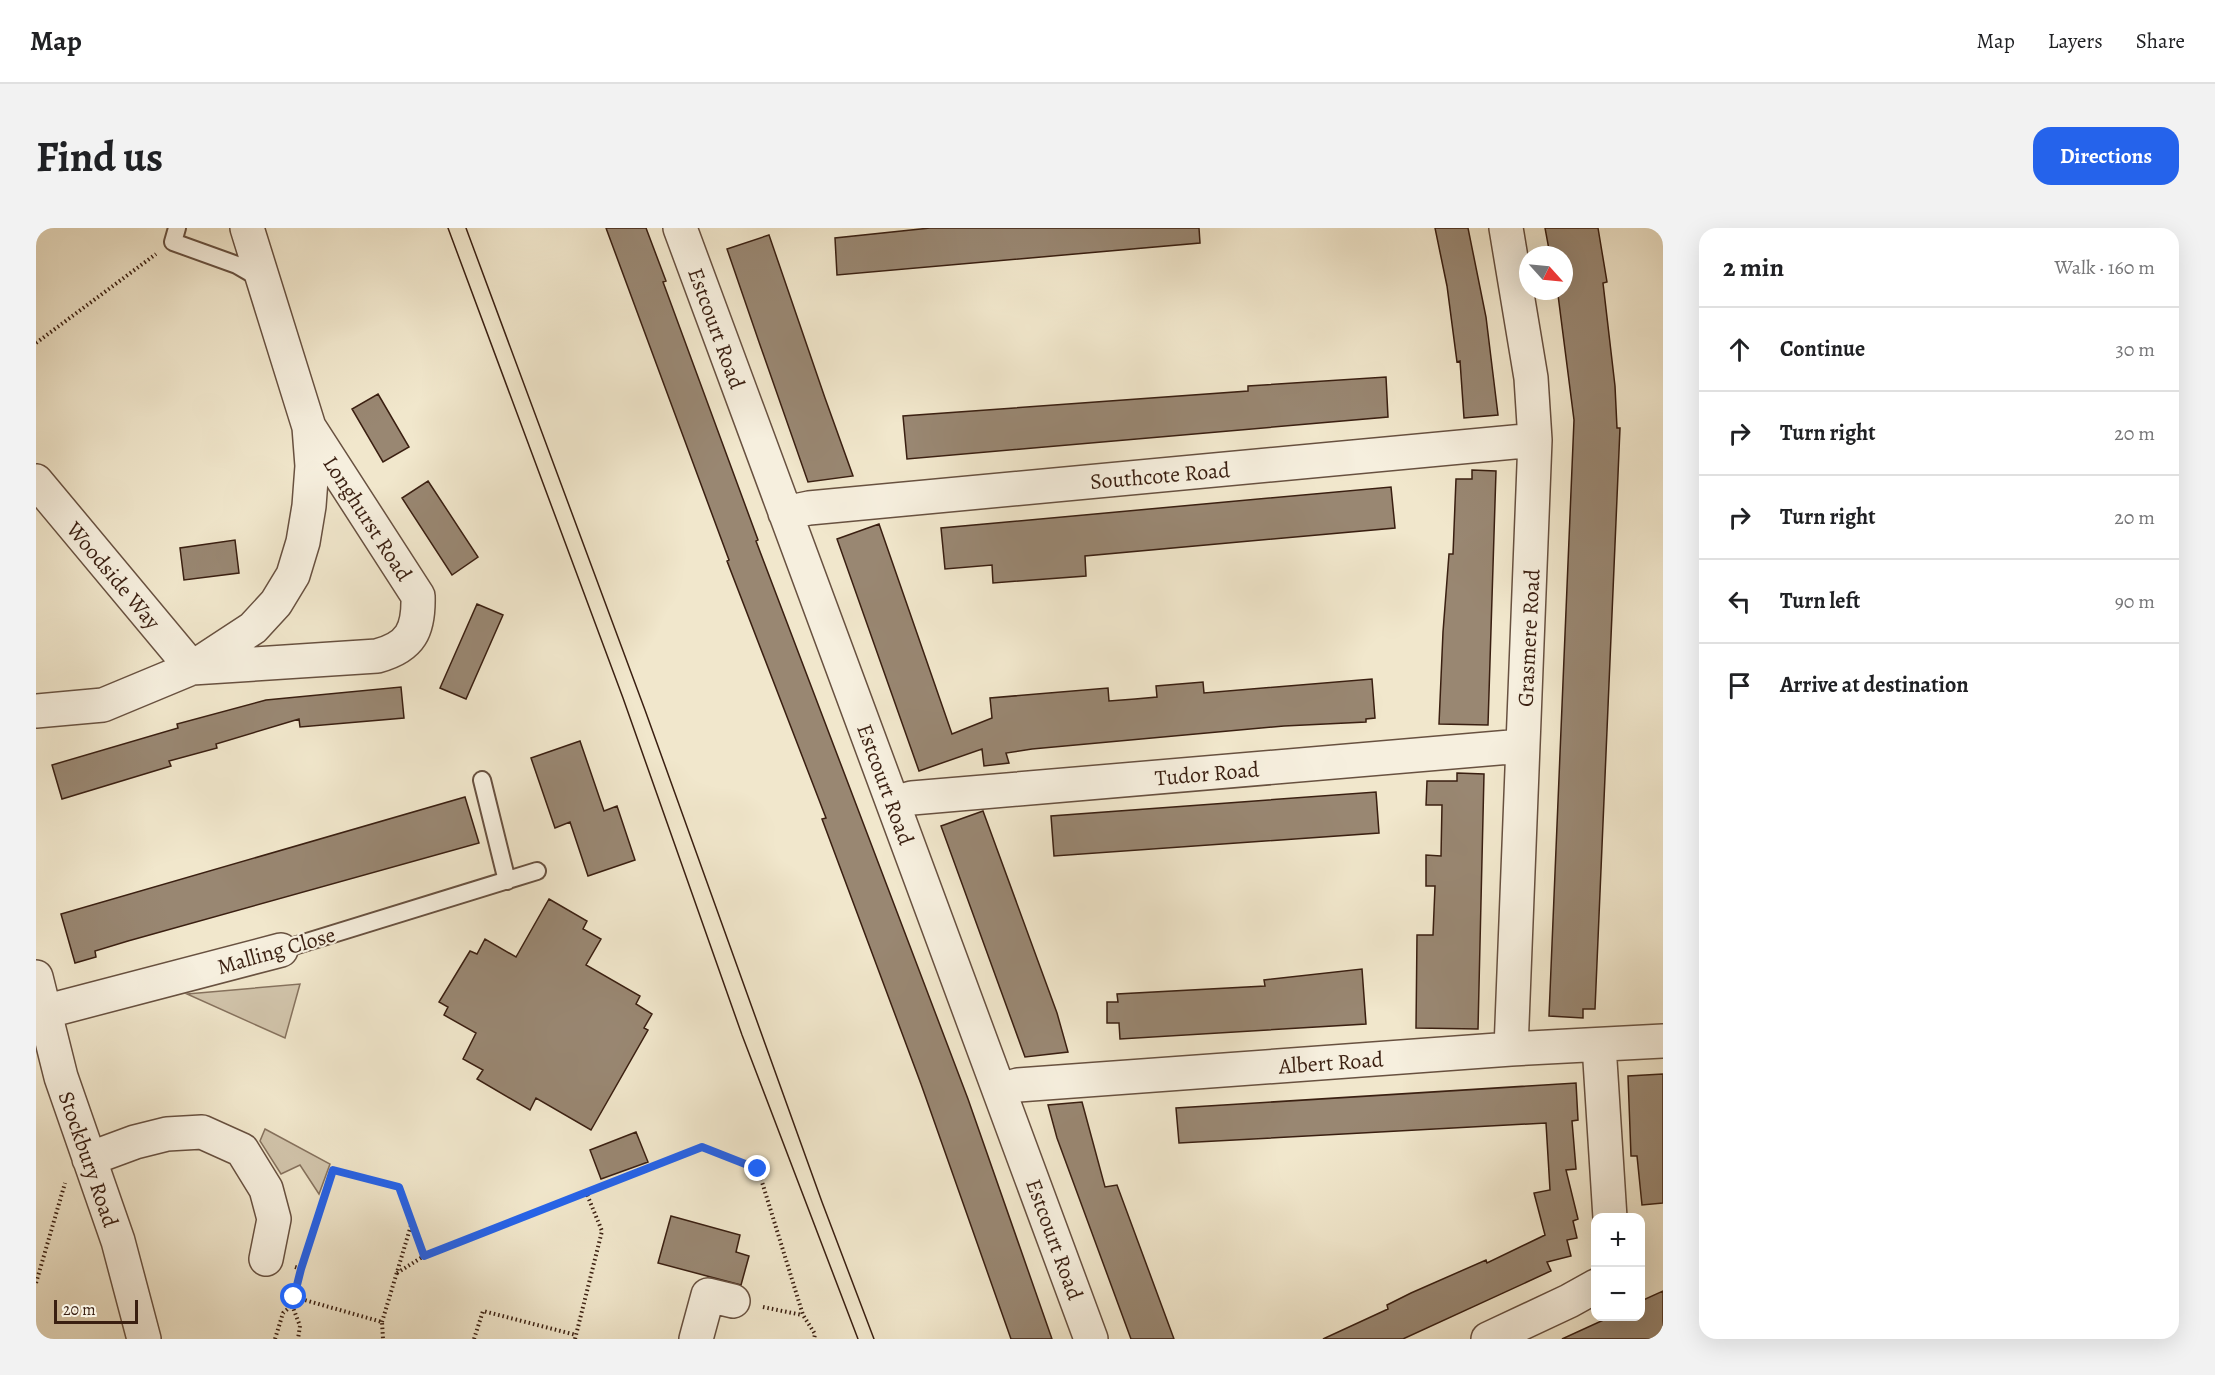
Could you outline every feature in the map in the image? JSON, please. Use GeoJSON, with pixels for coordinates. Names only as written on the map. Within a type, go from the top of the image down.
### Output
{"type":"FeatureCollection","features":[{"type":"Feature","properties":{"kind":"street","name":"Longhurst Road"},"geometry":{"type":"LineString","coordinates":[[36,711],[103,705],[192,668],[253,628],[276,603],[293,575],[303,542],[309,506],[312,466],[309,427],[247,228]]}},
{"type":"Feature","properties":{"kind":"street","name":"Estcourt Road"},"geometry":{"type":"LineString","coordinates":[[680,228],[1091,1339]]}},
{"type":"Feature","properties":{"kind":"street","name":"Grasmere Road"},"geometry":{"type":"LineString","coordinates":[[1506,228],[1531,378],[1535,440],[1511,1049]]}},
{"type":"Feature","properties":{"kind":"street","name":"Longhurst Road"},"geometry":{"type":"LineString","coordinates":[[192,668],[377,656],[393,652],[414,633],[419,620],[418,596],[410,580],[309,427]]}},
{"type":"Feature","properties":{"kind":"street","name":"Southcote Road"},"geometry":{"type":"LineString","coordinates":[[785,513],[809,507],[1535,440]]}},
{"type":"Feature","properties":{"kind":"street","name":"Woodside Way"},"geometry":{"type":"LineString","coordinates":[[36,481],[192,668]]}},
{"type":"Feature","properties":{"kind":"street","name":"Tudor Road"},"geometry":{"type":"LineString","coordinates":[[893,803],[912,798],[1522,746]]}},
{"type":"Feature","properties":{"kind":"street","name":"Malling Close"},"geometry":{"type":"LineString","coordinates":[[44,1012],[281,950]]}},
{"type":"Feature","properties":{"kind":"street","name":"Stockbury Road"},"geometry":{"type":"LineString","coordinates":[[36,977],[44,1012],[48,1081],[78,1167],[117,1241],[144,1339]]}},
{"type":"Feature","properties":{"kind":"street","name":"Albert Road"},"geometry":{"type":"LineString","coordinates":[[1000,1090],[1018,1085],[1511,1049],[1663,1041]]}},
{"type":"Feature","properties":{"kind":"street"},"geometry":{"type":"LineString","coordinates":[[1599,1045],[1610,1213]]}},
{"type":"Feature","properties":{"kind":"street"},"geometry":{"type":"LineString","coordinates":[[78,1167],[135,1142],[167,1134],[202,1132],[242,1150],[266,1189],[274,1219],[266,1259]]}},
{"type":"Feature","properties":{"kind":"street"},"geometry":{"type":"LineString","coordinates":[[1488,1339],[1591,1289]]}},
{"type":"Feature","properties":{"kind":"street"},"geometry":{"type":"LineString","coordinates":[[696,1339],[708,1295],[733,1301]]}},
{"type":"Feature","properties":{"kind":"lane"},"geometry":{"type":"LineString","coordinates":[[175,235],[263,280]]}},
{"type":"Feature","properties":{"kind":"lane"},"geometry":{"type":"LineString","coordinates":[[482,780],[507,880]]}},
{"type":"Feature","properties":{"kind":"lane","name":"Malling Close"},"geometry":{"type":"LineString","coordinates":[[281,950],[537,871]]}},
{"type":"Feature","properties":{"kind":"path"},"geometry":{"type":"LineString","coordinates":[[36,343],[175,235]]}},
{"type":"Feature","properties":{"kind":"path"},"geometry":{"type":"LineString","coordinates":[[396,1273],[424,1256],[702,1147],[758,1169],[803,1315],[815,1334],[814,1339]]}},
{"type":"Feature","properties":{"kind":"path"},"geometry":{"type":"LineString","coordinates":[[36,1283],[37,1273],[78,1167]]}},
{"type":"Feature","properties":{"kind":"path"},"geometry":{"type":"LineString","coordinates":[[276,1339],[283,1313],[292,1305],[301,1269],[333,1170],[399,1187],[424,1256]]}},
{"type":"Feature","properties":{"kind":"path"},"geometry":{"type":"LineString","coordinates":[[474,1339],[483,1311],[575,1337],[602,1231],[586,1192]]}},
{"type":"Feature","properties":{"kind":"path"},"geometry":{"type":"LineString","coordinates":[[383,1339],[382,1322],[412,1222]]}},
{"type":"Feature","properties":{"kind":"path"},"geometry":{"type":"LineString","coordinates":[[266,1259],[301,1269]]}},
{"type":"Feature","properties":{"kind":"path"},"geometry":{"type":"LineString","coordinates":[[294,1297],[382,1322]]}},
{"type":"Feature","properties":{"kind":"path"},"geometry":{"type":"LineString","coordinates":[[733,1301],[803,1315]]}},
{"type":"Feature","properties":{"kind":"path"},"geometry":{"type":"LineString","coordinates":[[292,1305],[300,1326],[298,1339]]}},
{"type":"Feature","properties":{"kind":"shaded area"},"geometry":{"type":"Polygon","coordinates":[[[300,984],[285,1038],[187,994],[300,984]]]}},
{"type":"Feature","properties":{"kind":"shaded area"},"geometry":{"type":"Polygon","coordinates":[[[265,1129],[330,1164],[319,1194],[300,1165],[281,1174],[260,1141],[265,1129]]]}},
{"type":"Feature","properties":{"kind":"building"},"geometry":{"type":"Polygon","coordinates":[[[606,228],[646,228],[666,281],[663,282],[758,540],[756,541],[968,1099],[1052,1339],[1011,1339],[921,1084],[822,819],[826,818],[727,561],[729,560],[606,228]]]}},
{"type":"Feature","properties":{"kind":"building"},"geometry":{"type":"Polygon","coordinates":[[[930,228],[1199,228],[1200,243],[837,275],[835,238],[930,228]]]}},
{"type":"Feature","properties":{"kind":"building"},"geometry":{"type":"Polygon","coordinates":[[[1435,228],[1468,228],[1486,317],[1498,415],[1464,418],[1460,361],[1457,362],[1447,286],[1435,228]]]}},
{"type":"Feature","properties":{"kind":"building"},"geometry":{"type":"Polygon","coordinates":[[[1545,228],[1598,228],[1607,282],[1603,283],[1615,386],[1617,428],[1620,428],[1595,1009],[1583,1009],[1583,1018],[1549,1016],[1574,420],[1559,300],[1573,300],[1573,246],[1548,246],[1545,228]]]}},
{"type":"Feature","properties":{"kind":"building"},"geometry":{"type":"Polygon","coordinates":[[[769,235],[853,476],[808,482],[759,342],[727,249],[769,235]]]}},
{"type":"Feature","properties":{"kind":"building"},"geometry":{"type":"Polygon","coordinates":[[[1386,377],[1388,417],[907,459],[903,416],[1248,391],[1248,386],[1386,377]]]}},
{"type":"Feature","properties":{"kind":"building"},"geometry":{"type":"Polygon","coordinates":[[[378,394],[409,447],[383,462],[352,409],[378,394]]]}},
{"type":"Feature","properties":{"kind":"building"},"geometry":{"type":"Polygon","coordinates":[[[1472,470],[1496,471],[1488,725],[1439,724],[1443,632],[1449,554],[1453,554],[1456,479],[1472,479],[1472,470]]]}},
{"type":"Feature","properties":{"kind":"building"},"geometry":{"type":"Polygon","coordinates":[[[428,481],[478,557],[452,575],[402,498],[428,481]]]}},
{"type":"Feature","properties":{"kind":"building"},"geometry":{"type":"Polygon","coordinates":[[[1391,487],[1395,528],[1085,556],[1086,576],[993,583],[992,565],[945,569],[941,528],[1391,487]]]}},
{"type":"Feature","properties":{"kind":"building"},"geometry":{"type":"Polygon","coordinates":[[[879,524],[952,734],[992,718],[990,698],[1108,688],[1109,701],[1157,697],[1156,686],[1203,682],[1204,693],[1372,679],[1375,718],[1366,719],[1366,722],[1284,726],[1032,749],[1006,753],[1009,763],[984,766],[982,749],[919,771],[837,539],[879,524]]]}},
{"type":"Feature","properties":{"kind":"building"},"geometry":{"type":"Polygon","coordinates":[[[235,540],[239,573],[184,580],[180,548],[235,540]]]}},
{"type":"Feature","properties":{"kind":"building"},"geometry":{"type":"Polygon","coordinates":[[[477,604],[503,615],[466,699],[440,688],[477,604]]]}},
{"type":"Feature","properties":{"kind":"building"},"geometry":{"type":"Polygon","coordinates":[[[401,687],[404,718],[300,727],[299,719],[216,744],[217,748],[169,761],[171,766],[62,799],[52,765],[178,728],[177,724],[266,700],[401,687]]]}},
{"type":"Feature","properties":{"kind":"building"},"geometry":{"type":"Polygon","coordinates":[[[580,741],[604,811],[617,806],[635,860],[588,876],[570,822],[555,828],[531,758],[580,741]]]}},
{"type":"Feature","properties":{"kind":"building"},"geometry":{"type":"Polygon","coordinates":[[[1457,773],[1484,774],[1478,1029],[1416,1028],[1417,935],[1433,935],[1435,886],[1426,886],[1426,855],[1441,856],[1442,805],[1426,805],[1427,781],[1457,781],[1457,773]]]}},
{"type":"Feature","properties":{"kind":"building"},"geometry":{"type":"Polygon","coordinates":[[[1376,792],[1379,833],[1054,856],[1051,816],[1376,792]]]}},
{"type":"Feature","properties":{"kind":"building"},"geometry":{"type":"Polygon","coordinates":[[[465,797],[479,843],[128,941],[95,951],[96,957],[75,963],[61,914],[465,797]]]}},
{"type":"Feature","properties":{"kind":"building"},"geometry":{"type":"Polygon","coordinates":[[[983,811],[1057,1013],[1068,1052],[1025,1057],[941,826],[983,811]]]}},
{"type":"Feature","properties":{"kind":"building"},"geometry":{"type":"Polygon","coordinates":[[[549,899],[587,921],[583,929],[601,939],[586,965],[640,996],[636,1004],[652,1014],[644,1028],[648,1030],[591,1130],[536,1098],[530,1110],[477,1079],[483,1070],[463,1059],[476,1033],[444,1015],[448,1007],[439,1002],[470,951],[477,954],[485,939],[516,957],[549,899]]]}},
{"type":"Feature","properties":{"kind":"building"},"geometry":{"type":"Polygon","coordinates":[[[1362,969],[1366,1024],[1120,1039],[1119,1023],[1107,1023],[1107,1002],[1118,1002],[1117,994],[1265,986],[1264,980],[1362,969]]]}},
{"type":"Feature","properties":{"kind":"building"},"geometry":{"type":"Polygon","coordinates":[[[1663,1074],[1663,1203],[1642,1205],[1637,1156],[1631,1156],[1628,1076],[1663,1074]]]}},
{"type":"Feature","properties":{"kind":"building"},"geometry":{"type":"Polygon","coordinates":[[[1576,1083],[1578,1120],[1572,1121],[1576,1169],[1566,1170],[1578,1219],[1573,1221],[1577,1238],[1567,1240],[1571,1256],[1547,1262],[1551,1271],[1403,1339],[1323,1339],[1388,1309],[1387,1305],[1411,1293],[1486,1260],[1487,1263],[1545,1235],[1534,1193],[1550,1190],[1546,1123],[1179,1143],[1176,1108],[1576,1083]]]}},
{"type":"Feature","properties":{"kind":"building"},"geometry":{"type":"Polygon","coordinates":[[[1082,1102],[1105,1187],[1117,1185],[1174,1339],[1131,1339],[1057,1138],[1048,1105],[1082,1102]]]}},
{"type":"Feature","properties":{"kind":"building"},"geometry":{"type":"Polygon","coordinates":[[[636,1132],[648,1162],[601,1179],[590,1150],[636,1132]]]}},
{"type":"Feature","properties":{"kind":"building"},"geometry":{"type":"Polygon","coordinates":[[[671,1216],[740,1235],[736,1252],[749,1256],[741,1285],[658,1263],[671,1216]]]}},
{"type":"Feature","properties":{"kind":"building"},"geometry":{"type":"Polygon","coordinates":[[[1663,1291],[1663,1339],[1562,1339],[1601,1321],[1645,1321],[1645,1299],[1663,1291]]]}},
{"type":"Feature","properties":{"kind":"tram line"},"geometry":{"type":"LineString","coordinates":[[448,228],[623,698],[742,1035],[858,1339]]}},
{"type":"Feature","properties":{"kind":"tram line"},"geometry":{"type":"LineString","coordinates":[[466,228],[645,710],[822,1202],[874,1339]]}},
{"type":"Feature","properties":{"kind":"route"},"geometry":{"type":"LineString","coordinates":[[294,1297],[333,1170],[399,1187],[424,1256],[702,1147],[758,1169]]}}]}
